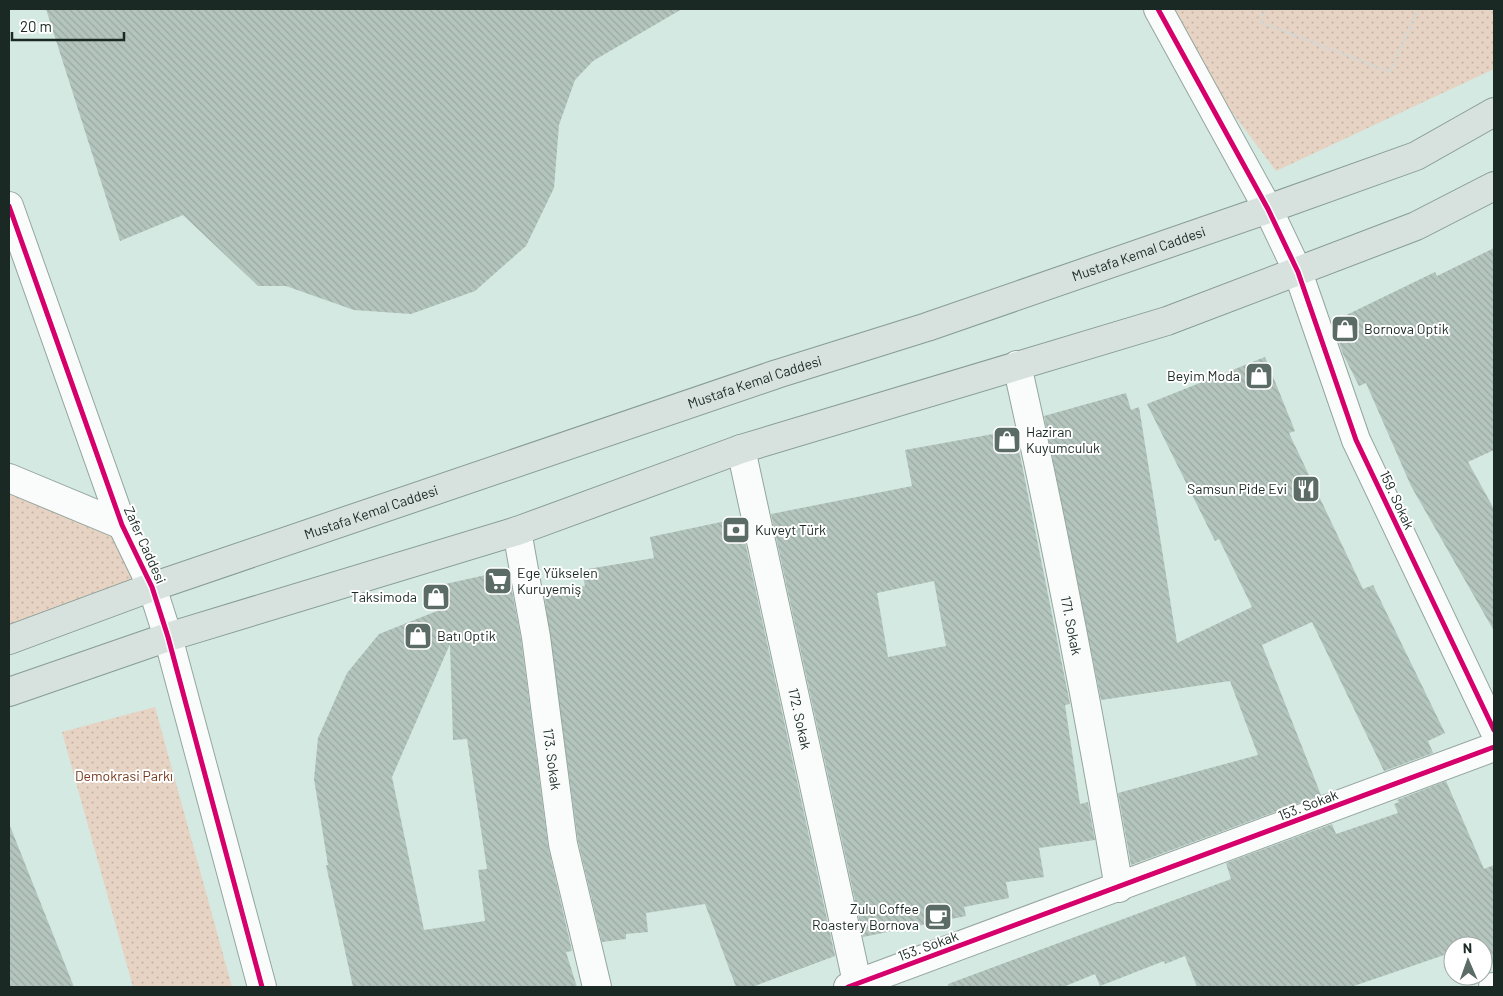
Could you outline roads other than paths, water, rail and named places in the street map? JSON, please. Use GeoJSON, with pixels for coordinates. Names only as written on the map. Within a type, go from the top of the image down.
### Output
{"type":"FeatureCollection","features":[{"type":"Feature","properties":{"kind":"main road","name":"Mustafa Kemal Caddesi"},"geometry":{"type":"LineString","coordinates":[[9,640],[152,587],[768,377],[927,328],[1268,209],[1416,156],[1494,112]]}},
{"type":"Feature","properties":{"kind":"main road"},"geometry":{"type":"LineString","coordinates":[[9,692],[168,638],[518,530],[742,449],[1166,321],[1416,226],[1494,186]]}},
{"type":"Feature","properties":{"kind":"street","name":"159. Sokak"},"geometry":{"type":"LineString","coordinates":[[1158,9],[1268,209],[1298,272],[1356,440],[1494,730]]}},
{"type":"Feature","properties":{"kind":"street","name":"Zafer Caddesi"},"geometry":{"type":"LineString","coordinates":[[9,206],[122,525],[152,587],[168,638],[262,987]]}},
{"type":"Feature","properties":{"kind":"street","name":"171. Sokak"},"geometry":{"type":"LineString","coordinates":[[1017,365],[1048,503],[1083,678],[1119,888]]}},
{"type":"Feature","properties":{"kind":"street","name":"172. Sokak"},"geometry":{"type":"LineString","coordinates":[[742,449],[854,986]]}},
{"type":"Feature","properties":{"kind":"street"},"geometry":{"type":"LineString","coordinates":[[9,478],[122,525]]}},
{"type":"Feature","properties":{"kind":"street","name":"173. Sokak"},"geometry":{"type":"LineString","coordinates":[[518,530],[536,636],[564,844],[598,987]]}},
{"type":"Feature","properties":{"kind":"street","name":"153. Sokak"},"geometry":{"type":"LineString","coordinates":[[854,986],[1494,747]]}},
{"type":"Feature","properties":{"kind":"place","name":"Bornova Optik"},"geometry":{"type":"Point","coordinates":[1345,329]}},
{"type":"Feature","properties":{"kind":"place","name":"Beyim Moda"},"geometry":{"type":"Point","coordinates":[1259,376]}},
{"type":"Feature","properties":{"kind":"place","name":"Haziran Kuyumculuk"},"geometry":{"type":"Point","coordinates":[1007,440]}},
{"type":"Feature","properties":{"kind":"place","name":"Samsun Pide Evi"},"geometry":{"type":"Point","coordinates":[1306,489]}},
{"type":"Feature","properties":{"kind":"place","name":"Kuveyt Türk"},"geometry":{"type":"Point","coordinates":[736,530]}},
{"type":"Feature","properties":{"kind":"place","name":"Ege Yükselen Kuruyemiş"},"geometry":{"type":"Point","coordinates":[498,581]}},
{"type":"Feature","properties":{"kind":"place","name":"Taksimoda"},"geometry":{"type":"Point","coordinates":[436,597]}},
{"type":"Feature","properties":{"kind":"place","name":"Batı Optik"},"geometry":{"type":"Point","coordinates":[418,636]}},
{"type":"Feature","properties":{"kind":"place","name":"Zulu Coffee Roastery Bornova"},"geometry":{"type":"Point","coordinates":[938,917]}},
{"type":"Feature","properties":{"kind":"park label","name":"Demokrasi Parkı"},"geometry":{"type":"Point","coordinates":[124,776]}}]}
